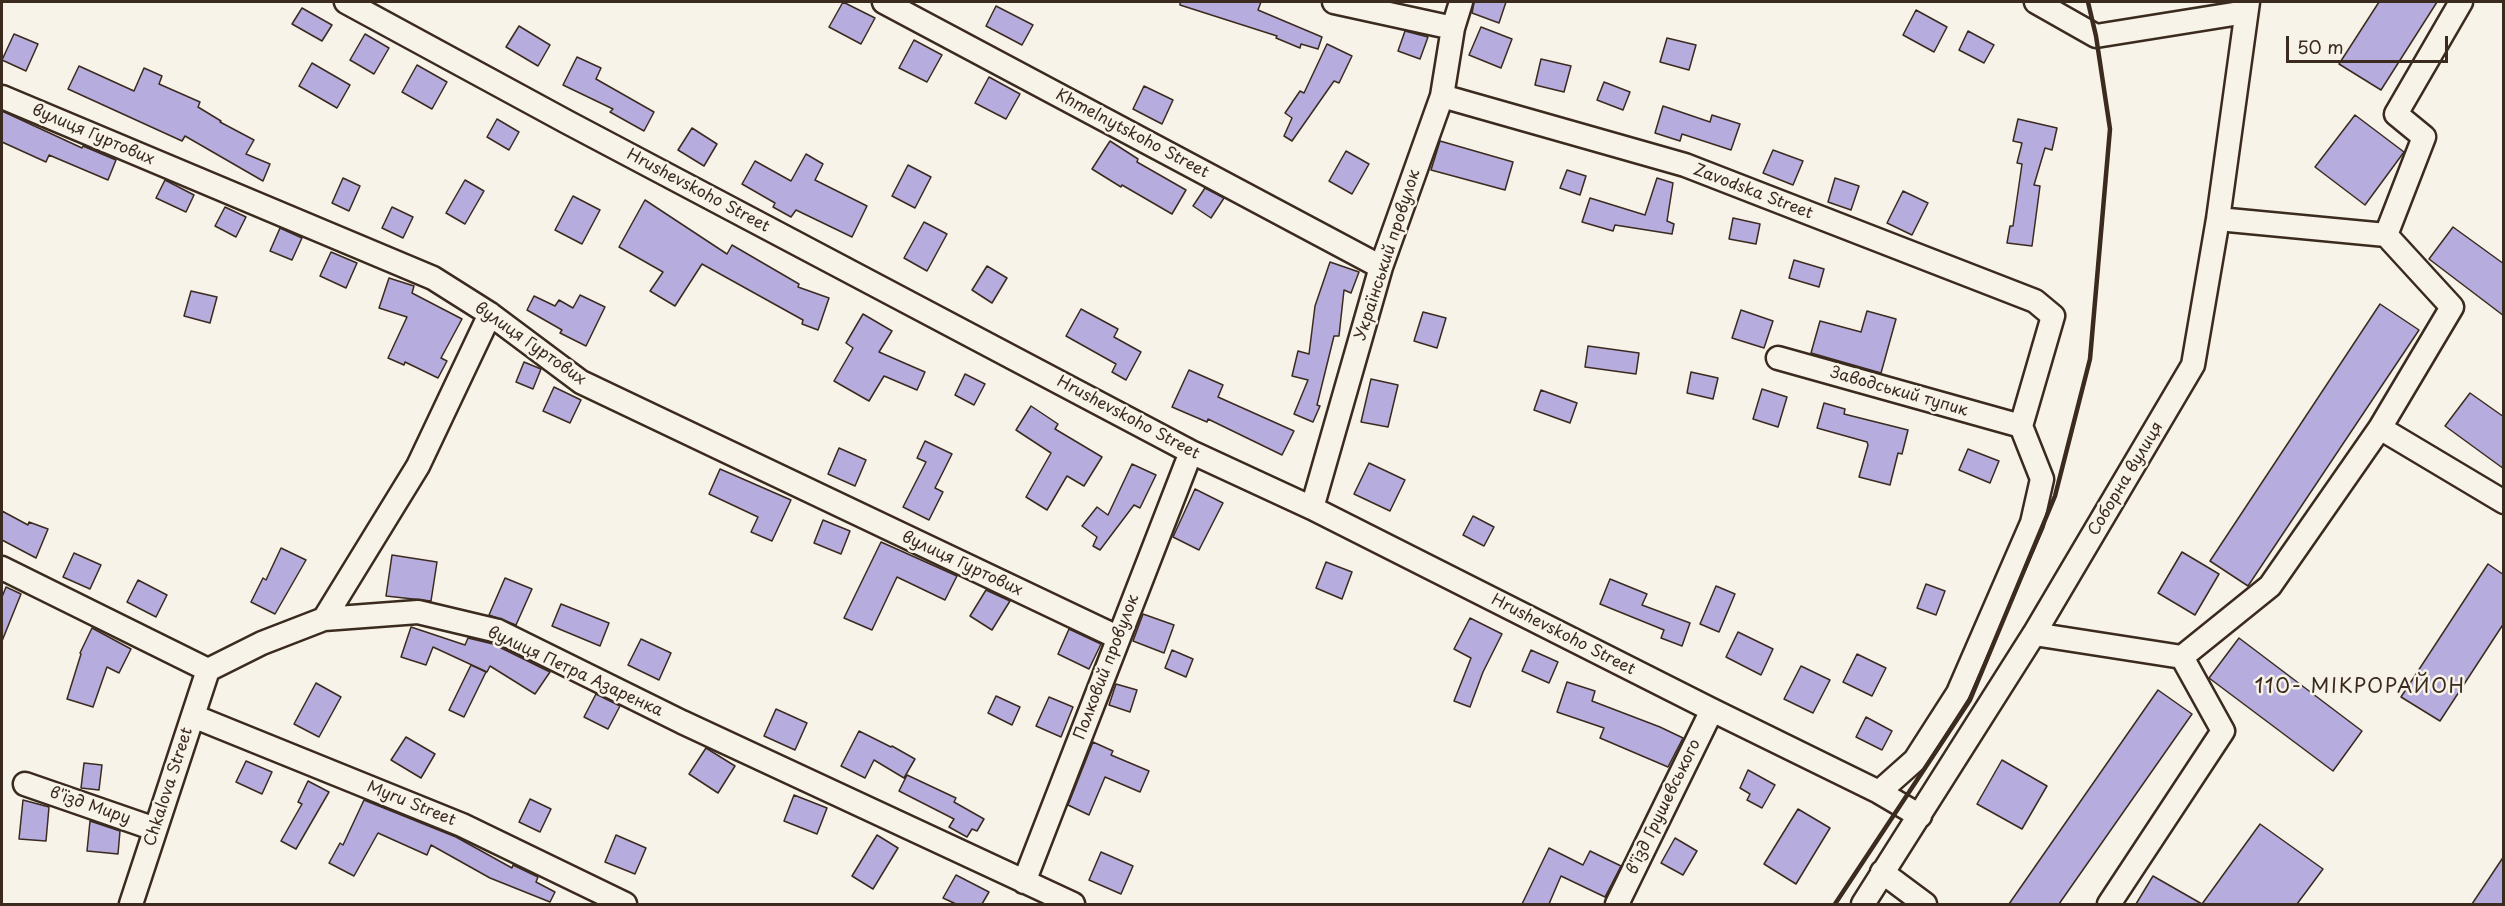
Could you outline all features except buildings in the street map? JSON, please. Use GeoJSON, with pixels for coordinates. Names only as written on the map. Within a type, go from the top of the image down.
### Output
{"type":"FeatureCollection","features":[{"type":"Feature","properties":{"kind":"street","name":"Hrushevskoho Street"},"geometry":{"type":"LineString","coordinates":[[346,2],[567,122],[1191,452],[1312,507],[1879,792],[1920,816]]}},
{"type":"Feature","properties":{"kind":"street","name":"Khmelnytskoho Street"},"geometry":{"type":"LineString","coordinates":[[884,2],[1381,267]]}},
{"type":"Feature","properties":{"kind":"street"},"geometry":{"type":"LineString","coordinates":[[1334,2],[1453,28]]}},
{"type":"Feature","properties":{"kind":"street","name":"Український провулок"},"geometry":{"type":"LineString","coordinates":[[1312,507],[1381,267],[1442,96],[1453,28],[1461,2]]}},
{"type":"Feature","properties":{"kind":"street"},"geometry":{"type":"LineString","coordinates":[[2036,2],[2096,36],[2247,7]]}},
{"type":"Feature","properties":{"kind":"street"},"geometry":{"type":"LineString","coordinates":[[2386,235],[2424,137],[2396,114],[2461,2]]}},
{"type":"Feature","properties":{"kind":"street","name":"Соборна вулиця"},"geometry":{"type":"LineString","coordinates":[[1863,904],[2034,634],[2193,364],[2218,219],[2247,7]]}},
{"type":"Feature","properties":{"kind":"street","name":"Zavodska Street"},"geometry":{"type":"LineString","coordinates":[[1442,96],[1685,165],[2035,301],[2053,316],[2021,426]]}},
{"type":"Feature","properties":{"kind":"street","name":"вулиця Гуртових"},"geometry":{"type":"LineString","coordinates":[[2,97],[433,278],[490,314],[581,382],[1117,637]]}},
{"type":"Feature","properties":{"kind":"street"},"geometry":{"type":"LineString","coordinates":[[2034,634],[2182,657],[2270,586],[2380,428],[2452,307],[2386,235],[2218,219]]}},
{"type":"Feature","properties":{"kind":"street"},"geometry":{"type":"LineString","coordinates":[[324,619],[418,466],[490,314]]}},
{"type":"Feature","properties":{"kind":"street","name":"Заводський тупик"},"geometry":{"type":"LineString","coordinates":[[1778,358],[2021,426]]}},
{"type":"Feature","properties":{"kind":"street"},"geometry":{"type":"LineString","coordinates":[[1879,792],[1915,760],[1958,693],[2032,523],[2042,479],[2021,426]]}},
{"type":"Feature","properties":{"kind":"street"},"geometry":{"type":"LineString","coordinates":[[2380,428],[2504,502]]}},
{"type":"Feature","properties":{"kind":"street","name":"Полковий провулок"},"geometry":{"type":"LineString","coordinates":[[1024,882],[1117,637],[1191,452]]}},
{"type":"Feature","properties":{"kind":"street"},"geometry":{"type":"LineString","coordinates":[[2,568],[208,670]]}},
{"type":"Feature","properties":{"kind":"street","name":"вулиця Петра Азаренка"},"geometry":{"type":"LineString","coordinates":[[208,670],[262,643],[324,619],[418,612],[498,631],[682,723],[1072,904]]}},
{"type":"Feature","properties":{"kind":"street"},"geometry":{"type":"LineString","coordinates":[[2109,904],[2223,731],[2182,657]]}},
{"type":"Feature","properties":{"kind":"street","name":"Chkalova Street"},"geometry":{"type":"LineString","coordinates":[[131,904],[208,670]]}},
{"type":"Feature","properties":{"kind":"street","name":"в'їзд Грушевського"},"geometry":{"type":"LineString","coordinates":[[1617,904],[1712,710]]}},
{"type":"Feature","properties":{"kind":"street","name":"Myru Street"},"geometry":{"type":"LineString","coordinates":[[193,716],[462,825],[625,904]]}},
{"type":"Feature","properties":{"kind":"street","name":"в'їзд Миру"},"geometry":{"type":"LineString","coordinates":[[25,784],[155,829]]}},
{"type":"Feature","properties":{"kind":"street"},"geometry":{"type":"LineString","coordinates":[[1882,872],[1925,904]]}},
{"type":"Feature","properties":{"kind":"railway"},"geometry":{"type":"LineString","coordinates":[[1835,904],[1970,700],[2055,496],[2090,359],[2110,129],[2096,36],[2088,2]]}},
{"type":"Feature","properties":{"kind":"district","name":"110- МІКРОРАЙОН"},"geometry":{"type":"Point","coordinates":[2360,687]}}]}
